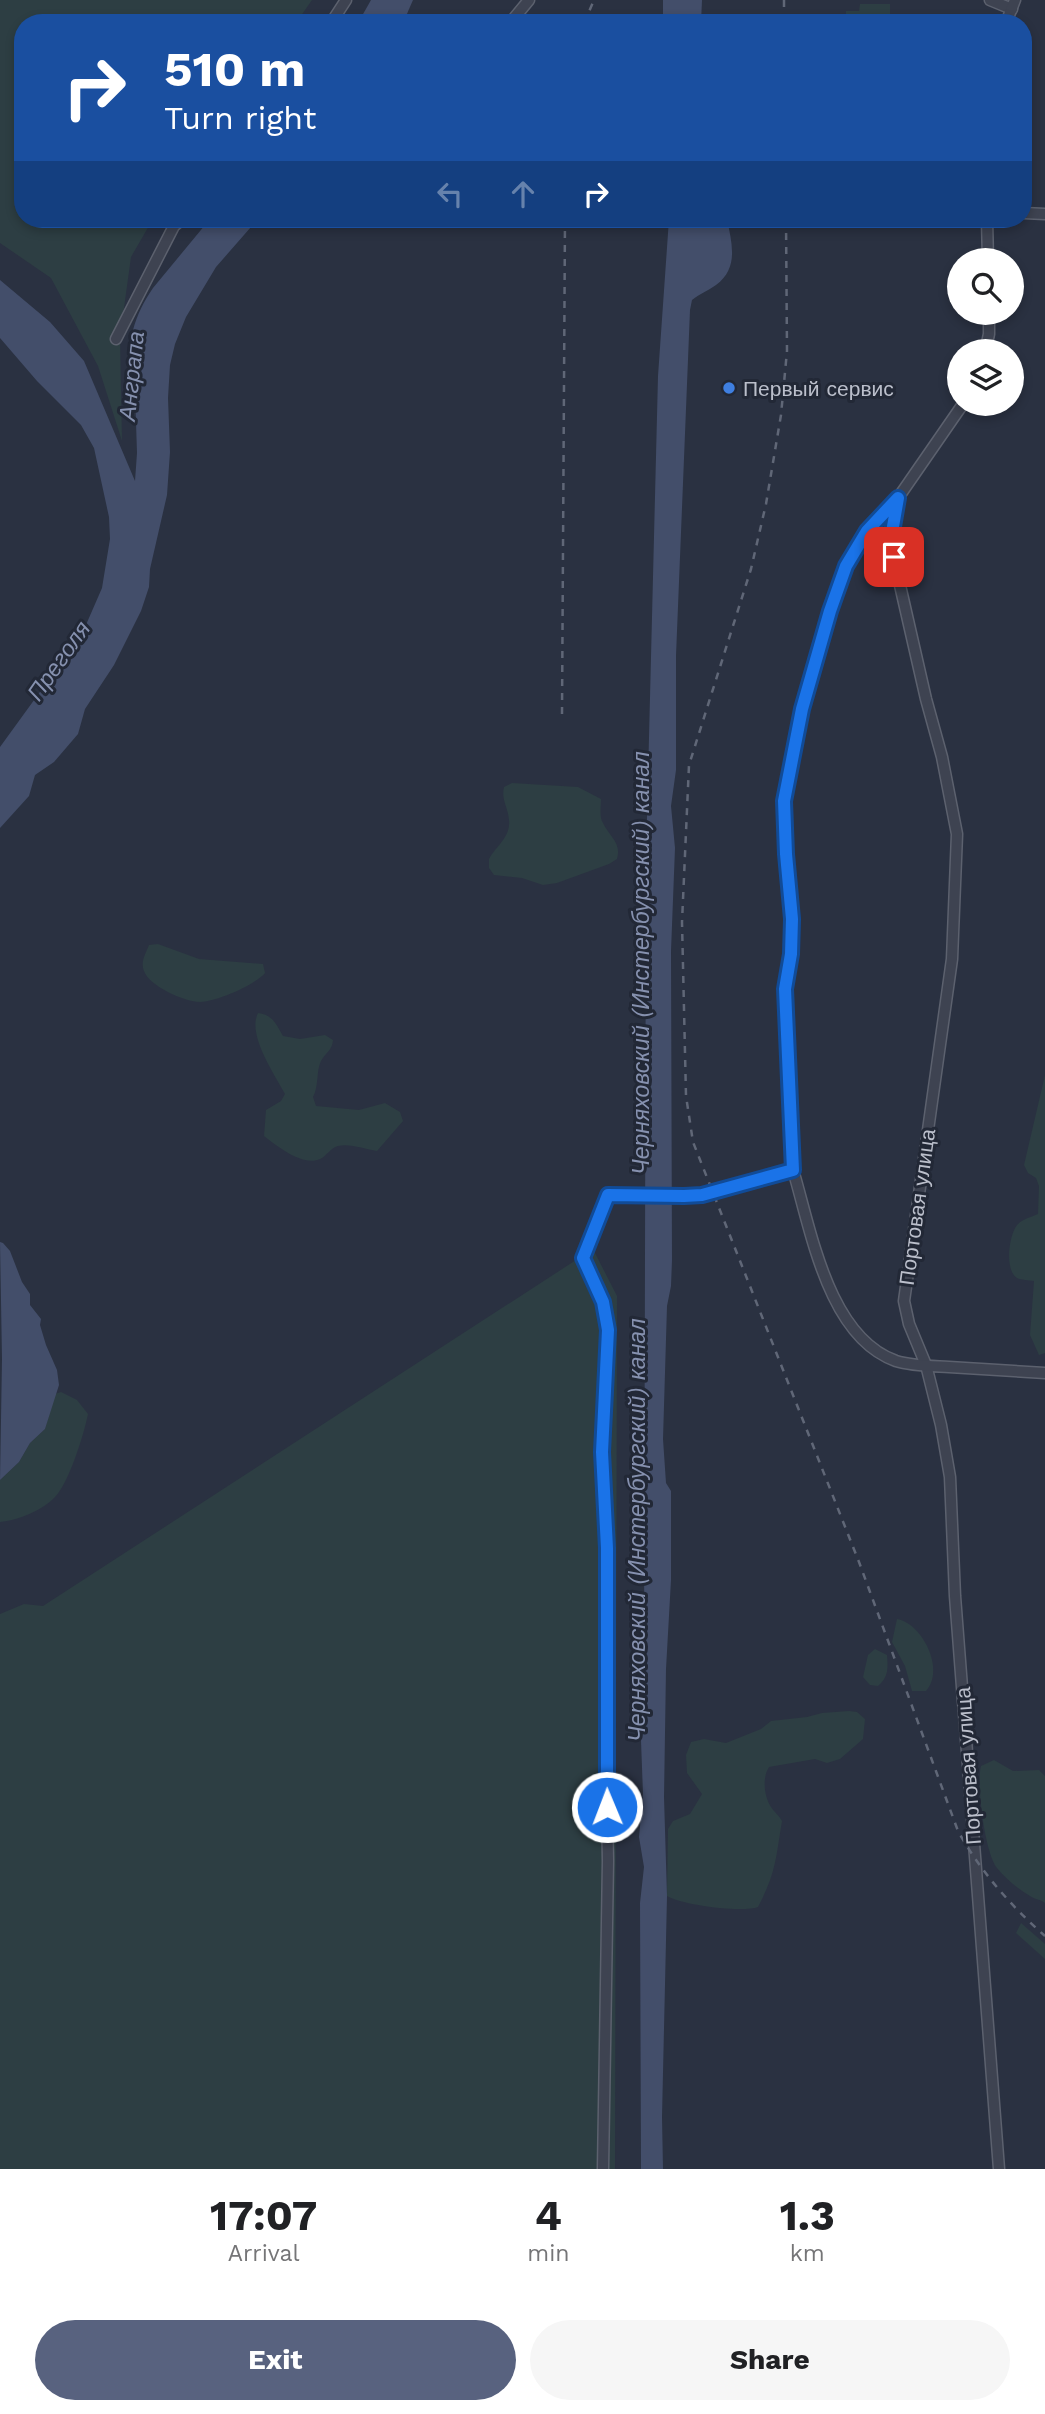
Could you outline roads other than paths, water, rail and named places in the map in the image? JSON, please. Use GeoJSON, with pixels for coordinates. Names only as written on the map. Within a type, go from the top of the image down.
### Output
{"type":"FeatureCollection","features":[{"type":"Feature","properties":{"kind":"street"},"geometry":{"type":"LineString","coordinates":[[517,14],[529,0]]}},
{"type":"Feature","properties":{"kind":"street"},"geometry":{"type":"LineString","coordinates":[[990,0],[1014,4]]}},
{"type":"Feature","properties":{"kind":"street"},"geometry":{"type":"LineString","coordinates":[[116,339],[173,228]]}},
{"type":"Feature","properties":{"kind":"street"},"geometry":{"type":"LineString","coordinates":[[987,228],[988,248]]}},
{"type":"Feature","properties":{"kind":"street"},"geometry":{"type":"LineString","coordinates":[[955,416],[898,498],[867,531],[846,566],[802,709],[784,801],[792,919],[791,954],[785,989],[793,1170],[822,1271],[841,1313],[866,1342],[897,1361],[1045,1373]]}},
{"type":"Feature","properties":{"kind":"street","name":"Портовая улица"},"geometry":{"type":"LineString","coordinates":[[898,498],[891,538],[894,559],[942,757],[957,834],[952,958],[904,1301],[909,1324],[926,1365],[942,1425],[950,1477],[956,1596],[999,2169]]}},
{"type":"Feature","properties":{"kind":"street"},"geometry":{"type":"LineString","coordinates":[[603,2169],[608,1861],[607,1548],[602,1452],[608,1330],[603,1302],[583,1258],[608,1195],[684,1196],[713,1193],[793,1170]]}},
{"type":"Feature","properties":{"kind":"water"},"geometry":{"type":"Polygon","coordinates":[[[371,0],[413,0],[407,14],[363,14],[371,0]]]}},
{"type":"Feature","properties":{"kind":"water"},"geometry":{"type":"Polygon","coordinates":[[[663,0],[702,0],[701,14],[663,14],[663,0]]]}},
{"type":"Feature","properties":{"kind":"water"},"geometry":{"type":"Polygon","coordinates":[[[203,228],[250,228],[216,267],[186,317],[175,344],[170,365],[168,398],[170,452],[167,495],[150,569],[149,587],[141,611],[114,665],[85,709],[78,734],[54,762],[35,775],[29,796],[0,828],[0,747],[82,634],[102,588],[110,539],[109,517],[94,448],[81,425],[37,381],[0,338],[0,280],[50,322],[84,361],[135,481],[137,453],[133,330],[141,308],[153,288],[203,228]]]}},
{"type":"Feature","properties":{"kind":"water"},"geometry":{"type":"Polygon","coordinates":[[[668,228],[729,228],[732,255],[728,271],[713,287],[692,300],[690,310],[676,656],[676,770],[671,806],[675,848],[671,951],[672,1260],[667,1306],[663,1439],[666,1483],[671,1491],[671,1580],[666,1669],[664,1797],[667,1896],[663,2169],[641,2169],[640,1903],[644,1867],[639,1837],[643,1794],[639,1687],[644,1653],[646,858],[658,376],[668,228]]]}},
{"type":"Feature","properties":{"kind":"water"},"geometry":{"type":"Polygon","coordinates":[[[0,1242],[10,1251],[22,1282],[30,1294],[30,1305],[41,1319],[40,1325],[57,1370],[59,1385],[45,1429],[30,1443],[19,1462],[0,1480],[2,1359],[0,1242]]]}},
{"type":"Feature","properties":{"kind":"railway"},"geometry":{"type":"LineString","coordinates":[[588,14],[594,0]]}},
{"type":"Feature","properties":{"kind":"railway"},"geometry":{"type":"LineString","coordinates":[[784,0],[784,14]]}},
{"type":"Feature","properties":{"kind":"railway"},"geometry":{"type":"LineString","coordinates":[[562,714],[565,228]]}},
{"type":"Feature","properties":{"kind":"railway"},"geometry":{"type":"LineString","coordinates":[[786,228],[787,351],[781,415],[766,504],[751,569],[689,765],[682,922],[686,1096],[693,1142],[859,1562],[958,1831],[997,1887],[1045,1936]]}},
{"type":"Feature","properties":{"kind":"place","name":"Первый сервис"},"geometry":{"type":"Point","coordinates":[729,388]}},
{"type":"Feature","properties":{"kind":"water label","name":"Анграпа"},"geometry":{"type":"Point","coordinates":[132,376]}},
{"type":"Feature","properties":{"kind":"water label","name":"Преголя"},"geometry":{"type":"Point","coordinates":[59,661]}},
{"type":"Feature","properties":{"kind":"water label","name":"Черняховский (Инстербургский) канал"},"geometry":{"type":"Point","coordinates":[641,963]}},
{"type":"Feature","properties":{"kind":"water label","name":"Черняховский (Инстербургский) канал"},"geometry":{"type":"Point","coordinates":[637,1530]}}]}
